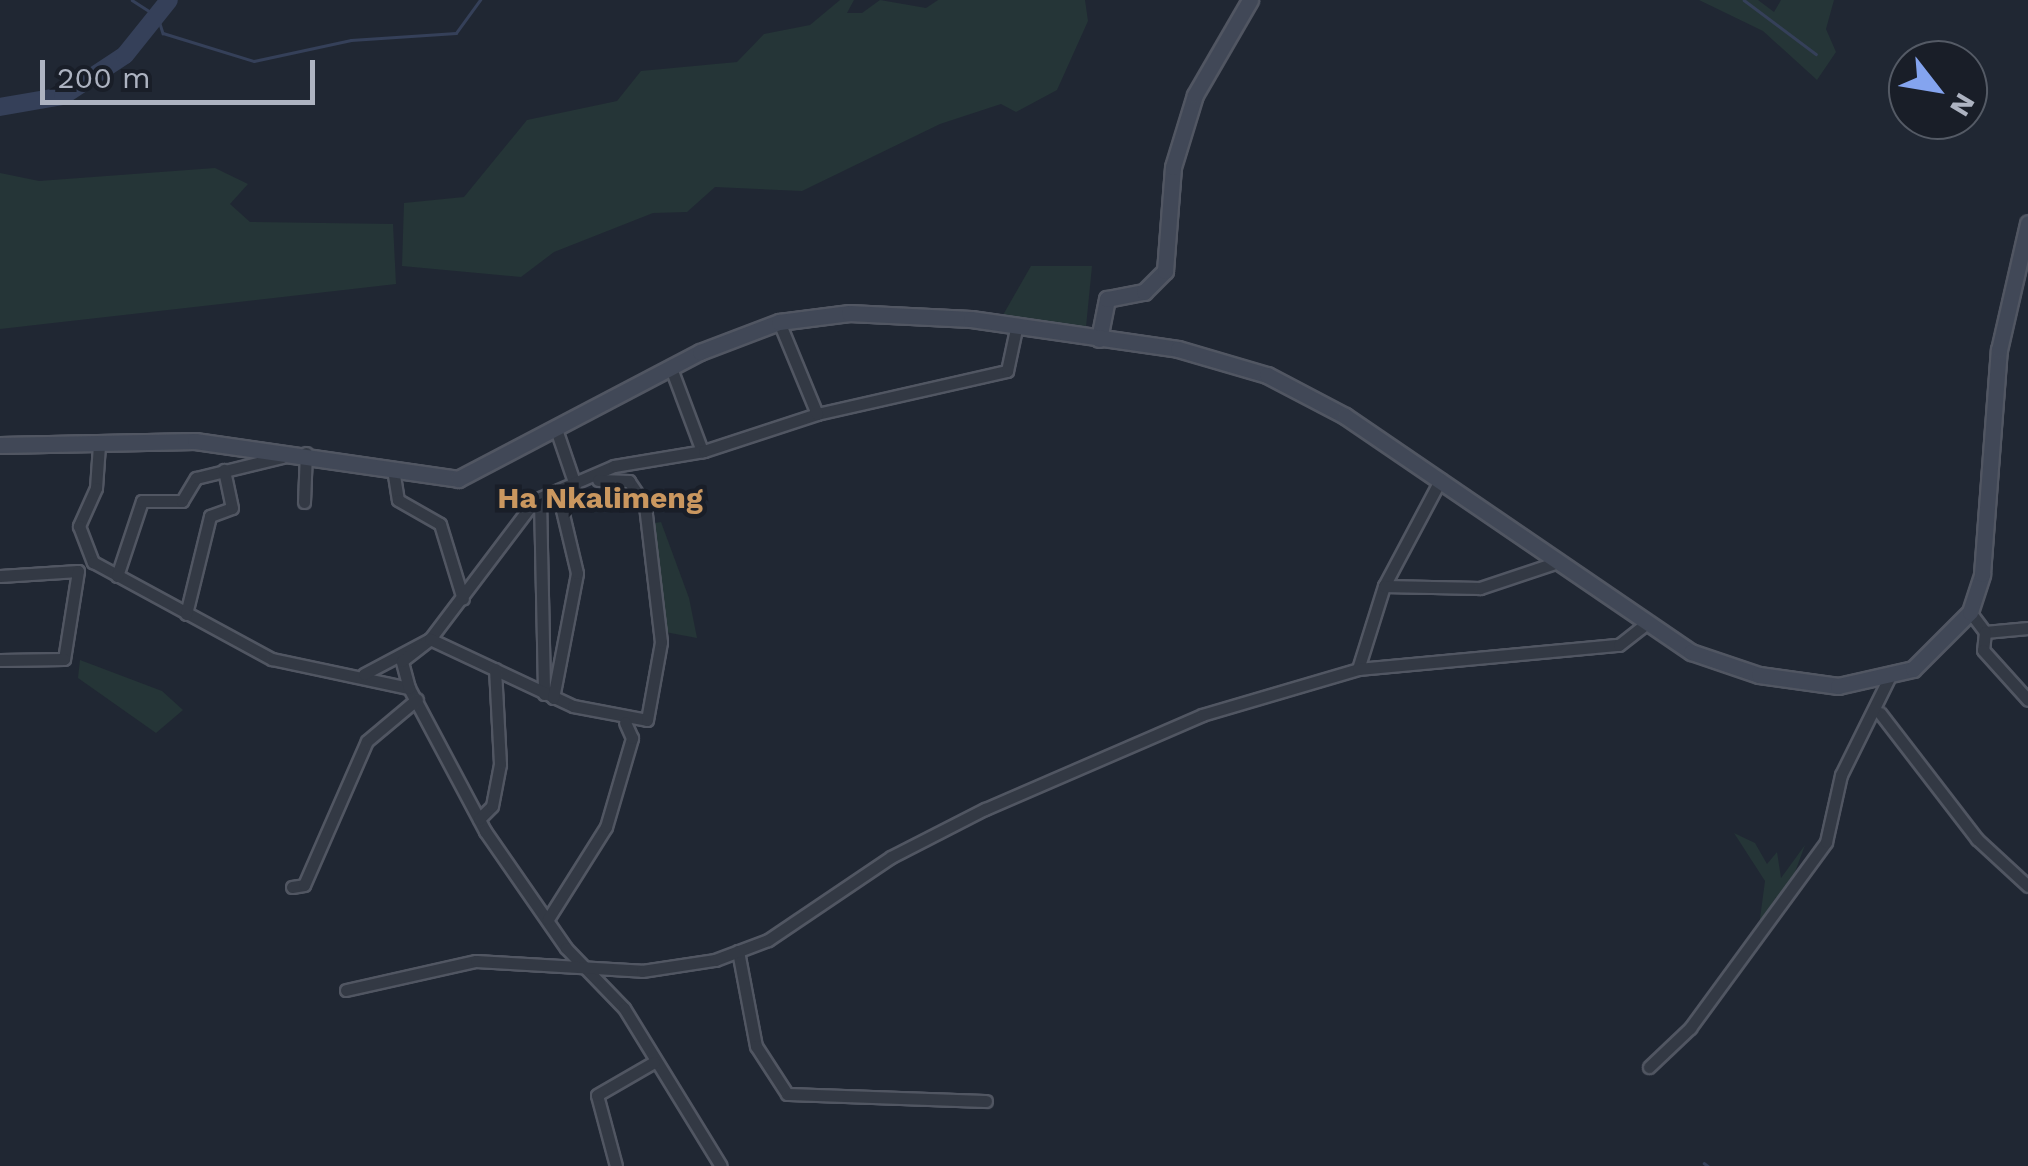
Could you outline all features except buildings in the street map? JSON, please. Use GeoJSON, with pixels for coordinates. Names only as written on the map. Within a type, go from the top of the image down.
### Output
{"type":"FeatureCollection","features":[{"type":"Feature","properties":{"kind":"main road"},"geometry":{"type":"LineString","coordinates":[[1099,339],[1107,299],[1144,292],[1166,271],[1178,148],[1201,83],[1250,0]]}},
{"type":"Feature","properties":{"kind":"main road"},"geometry":{"type":"LineString","coordinates":[[0,445],[196,441],[307,453],[458,479],[557,432],[671,368],[779,322],[867,314],[1178,349],[1267,375],[1441,479],[1645,626],[1759,675],[1838,686],[1889,678],[1942,649],[1970,612],[1982,574],[1999,350],[2028,222]]}},
{"type":"Feature","properties":{"kind":"street"},"geometry":{"type":"LineString","coordinates":[[779,322],[817,414]]}},
{"type":"Feature","properties":{"kind":"street"},"geometry":{"type":"LineString","coordinates":[[721,1166],[612,992],[579,963],[478,819],[413,693],[402,661],[430,640],[540,499],[614,466],[702,451],[817,414],[1007,371],[1016,328]]}},
{"type":"Feature","properties":{"kind":"street"},"geometry":{"type":"LineString","coordinates":[[671,368],[702,451]]}},
{"type":"Feature","properties":{"kind":"street"},"geometry":{"type":"LineString","coordinates":[[557,432],[577,484]]}},
{"type":"Feature","properties":{"kind":"street"},"geometry":{"type":"LineString","coordinates":[[99,444],[96,488],[79,526],[83,550],[117,576],[272,659],[364,674],[413,693]]}},
{"type":"Feature","properties":{"kind":"street"},"geometry":{"type":"LineString","coordinates":[[117,576],[142,502],[182,501],[196,478],[307,453],[304,502]]}},
{"type":"Feature","properties":{"kind":"street"},"geometry":{"type":"LineString","coordinates":[[393,469],[398,500],[440,524],[463,598]]}},
{"type":"Feature","properties":{"kind":"street"},"geometry":{"type":"LineString","coordinates":[[186,614],[210,516],[232,508],[224,470]]}},
{"type":"Feature","properties":{"kind":"street"},"geometry":{"type":"LineString","coordinates":[[430,640],[549,696],[625,722],[647,720],[661,642],[645,505],[618,475],[577,484]]}},
{"type":"Feature","properties":{"kind":"street"},"geometry":{"type":"LineString","coordinates":[[1358,668],[1384,586],[1441,479]]}},
{"type":"Feature","properties":{"kind":"street"},"geometry":{"type":"LineString","coordinates":[[549,696],[577,572],[558,493]]}},
{"type":"Feature","properties":{"kind":"street"},"geometry":{"type":"LineString","coordinates":[[540,499],[549,696]]}},
{"type":"Feature","properties":{"kind":"street"},"geometry":{"type":"LineString","coordinates":[[1384,586],[1480,588],[1555,563]]}},
{"type":"Feature","properties":{"kind":"street"},"geometry":{"type":"LineString","coordinates":[[0,576],[78,572],[64,659],[0,660]]}},
{"type":"Feature","properties":{"kind":"street"},"geometry":{"type":"LineString","coordinates":[[1970,612],[1985,632],[1982,650],[2028,700]]}},
{"type":"Feature","properties":{"kind":"street"},"geometry":{"type":"LineString","coordinates":[[346,990],[476,960],[679,968],[738,951],[1018,793],[1202,715],[1358,668],[1619,645],[1645,626]]}},
{"type":"Feature","properties":{"kind":"street"},"geometry":{"type":"LineString","coordinates":[[1985,632],[2028,628]]}},
{"type":"Feature","properties":{"kind":"street"},"geometry":{"type":"LineString","coordinates":[[364,674],[430,640]]}},
{"type":"Feature","properties":{"kind":"street"},"geometry":{"type":"LineString","coordinates":[[478,819],[492,806],[500,764],[494,669]]}},
{"type":"Feature","properties":{"kind":"street"},"geometry":{"type":"LineString","coordinates":[[1648,1067],[1791,898],[1826,842],[1842,775],[1880,713],[1889,678]]}},
{"type":"Feature","properties":{"kind":"street"},"geometry":{"type":"LineString","coordinates":[[292,887],[304,884],[367,741],[413,693]]}},
{"type":"Feature","properties":{"kind":"street"},"geometry":{"type":"LineString","coordinates":[[1880,713],[1977,838],[2028,886]]}},
{"type":"Feature","properties":{"kind":"street"},"geometry":{"type":"LineString","coordinates":[[548,919],[606,827],[632,738],[625,722]]}},
{"type":"Feature","properties":{"kind":"street"},"geometry":{"type":"LineString","coordinates":[[738,951],[756,1046],[787,1094],[986,1101]]}},
{"type":"Feature","properties":{"kind":"street"},"geometry":{"type":"LineString","coordinates":[[616,1166],[597,1096],[654,1062]]}},
{"type":"Feature","properties":{"kind":"shaded area"},"geometry":{"type":"Polygon","coordinates":[[[840,0],[854,0],[847,13],[862,13],[880,0],[926,8],[938,0],[1085,0],[1088,21],[1057,90],[1016,112],[1001,104],[940,124],[802,191],[715,187],[687,212],[653,213],[554,252],[521,277],[402,266],[404,203],[464,197],[527,120],[617,101],[641,71],[737,62],[764,34],[810,25],[840,0]]]}},
{"type":"Feature","properties":{"kind":"shaded area"},"geometry":{"type":"Polygon","coordinates":[[[1699,0],[1758,0],[1774,12],[1781,0],[1834,0],[1826,29],[1836,52],[1817,80],[1763,31],[1699,0]]]}},
{"type":"Feature","properties":{"kind":"shaded area"},"geometry":{"type":"Polygon","coordinates":[[[215,168],[248,184],[230,204],[250,222],[393,224],[396,284],[0,329],[0,173],[39,181],[215,168]]]}},
{"type":"Feature","properties":{"kind":"shaded area"},"geometry":{"type":"Polygon","coordinates":[[[1031,266],[1092,266],[1086,327],[1003,315],[1031,266]]]}},
{"type":"Feature","properties":{"kind":"shaded area"},"geometry":{"type":"Polygon","coordinates":[[[661,522],[689,598],[697,638],[665,632],[649,524],[661,522]]]}},
{"type":"Feature","properties":{"kind":"shaded area"},"geometry":{"type":"Polygon","coordinates":[[[80,660],[162,691],[183,710],[156,733],[78,678],[80,660]]]}},
{"type":"Feature","properties":{"kind":"shaded area"},"geometry":{"type":"Polygon","coordinates":[[[1734,833],[1755,843],[1767,864],[1777,852],[1781,878],[1805,845],[1784,902],[1776,897],[1759,926],[1765,881],[1734,833]]]}},
{"type":"Feature","properties":{"kind":"waterway"},"geometry":{"type":"LineString","coordinates":[[132,0],[158,17],[163,33],[254,61],[351,40],[456,33],[480,0]]}},
{"type":"Feature","properties":{"kind":"waterway"},"geometry":{"type":"LineString","coordinates":[[0,107],[63,96],[125,55],[169,0]]}},
{"type":"Feature","properties":{"kind":"waterway"},"geometry":{"type":"LineString","coordinates":[[1744,0],[1816,54]]}},
{"type":"Feature","properties":{"kind":"waterway"},"geometry":{"type":"LineString","coordinates":[[1704,1163],[1708,1166]]}},
{"type":"Feature","properties":{"kind":"district","name":"Ha Nkalimeng"},"geometry":{"type":"Point","coordinates":[600,498]}}]}
